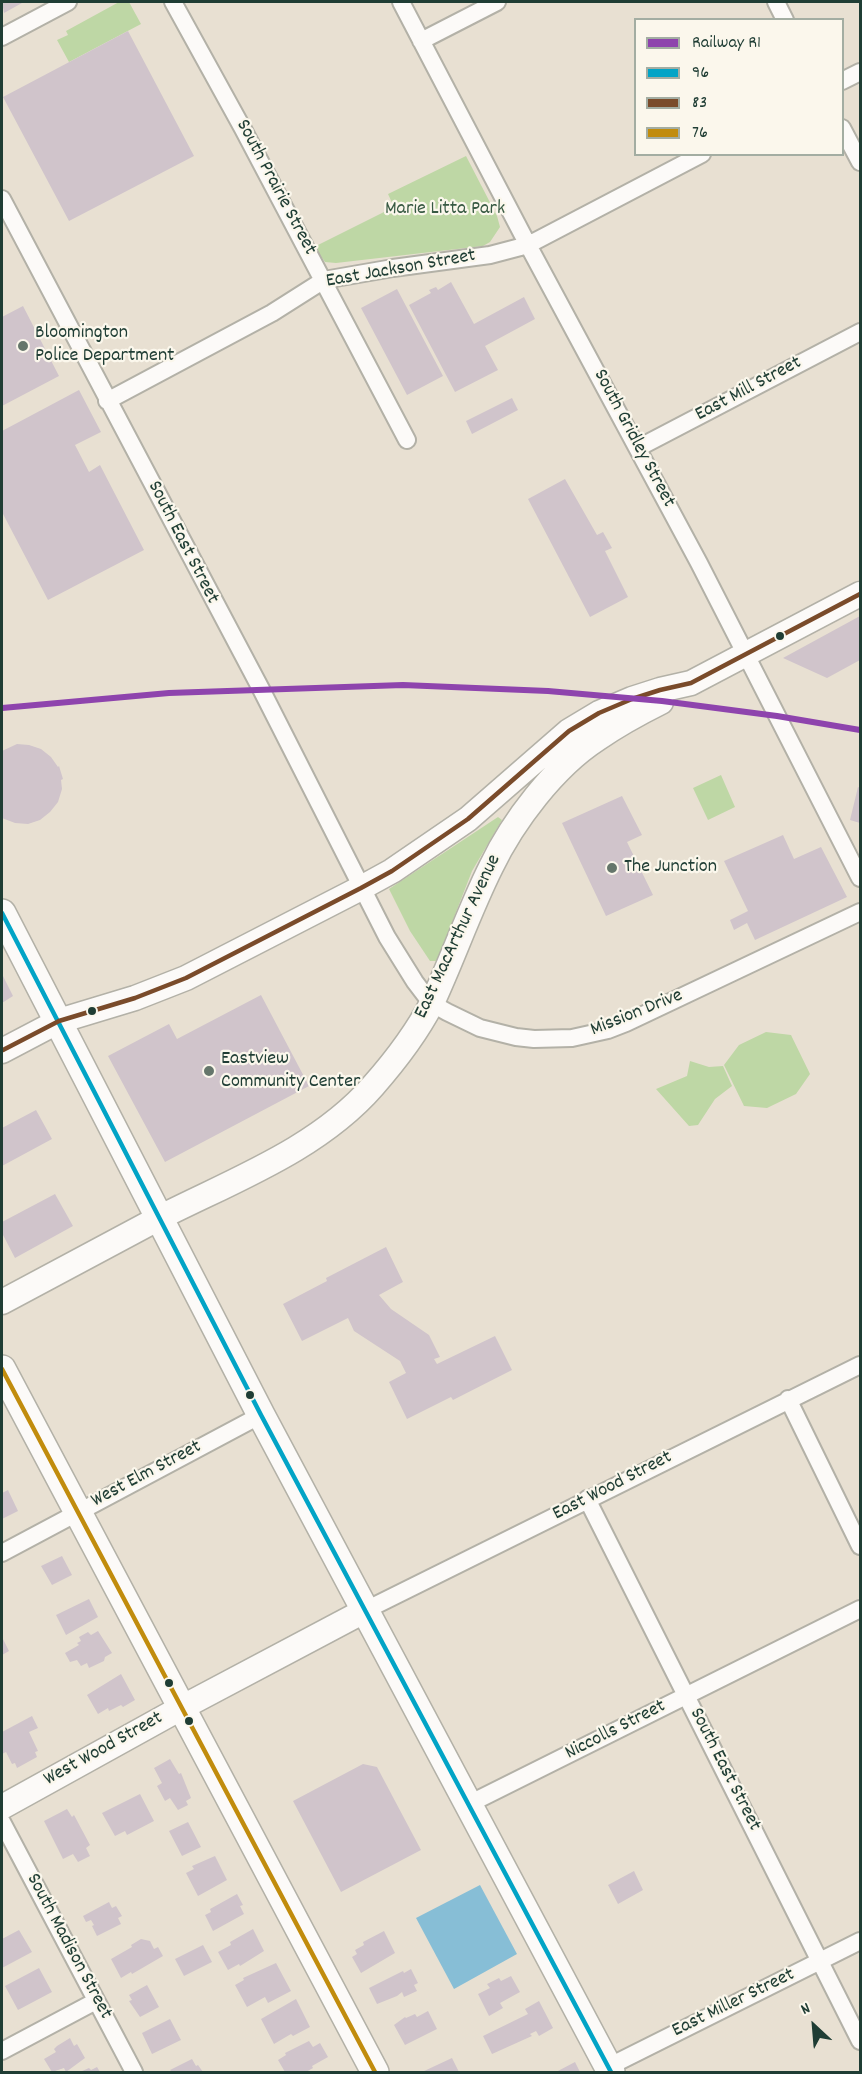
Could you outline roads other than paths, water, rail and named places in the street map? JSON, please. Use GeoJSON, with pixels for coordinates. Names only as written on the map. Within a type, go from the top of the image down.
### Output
{"type":"FeatureCollection","features":[{"type":"Feature","properties":{"kind":"main road"},"geometry":{"type":"LineString","coordinates":[[2,1051],[55,1012],[135,998],[186,978],[361,888],[392,871],[468,819],[569,731],[599,713],[632,699],[691,683],[861,594]]}},
{"type":"Feature","properties":{"kind":"main road","name":"East MacArthur Avenue"},"geometry":{"type":"LineString","coordinates":[[2,1302],[159,1218],[286,1154],[335,1122],[373,1086],[403,1048],[432,1003],[491,865],[540,792],[560,770],[595,740],[691,683]]}},
{"type":"Feature","properties":{"kind":"main road"},"geometry":{"type":"LineString","coordinates":[[2,913],[261,1415],[609,2070]]}},
{"type":"Feature","properties":{"kind":"main road"},"geometry":{"type":"LineString","coordinates":[[2,1369],[375,2073]]}},
{"type":"Feature","properties":{"kind":"main road","name":"West Wood Street"},"geometry":{"type":"LineString","coordinates":[[2,1807],[180,1708],[366,1610]]}},
{"type":"Feature","properties":{"kind":"street"},"geometry":{"type":"LineString","coordinates":[[2,37],[68,2]]}},
{"type":"Feature","properties":{"kind":"street","name":"South Prairie Street"},"geometry":{"type":"LineString","coordinates":[[173,2],[324,280],[407,440]]}},
{"type":"Feature","properties":{"kind":"street","name":"South Gridley Street"},"geometry":{"type":"LineString","coordinates":[[401,2],[528,245],[638,448],[861,878]]}},
{"type":"Feature","properties":{"kind":"street"},"geometry":{"type":"LineString","coordinates":[[421,40],[497,2]]}},
{"type":"Feature","properties":{"kind":"street"},"geometry":{"type":"LineString","coordinates":[[776,2],[784,18]]}},
{"type":"Feature","properties":{"kind":"street"},"geometry":{"type":"LineString","coordinates":[[844,80],[861,72]]}},
{"type":"Feature","properties":{"kind":"street"},"geometry":{"type":"LineString","coordinates":[[844,130],[861,162]]}},
{"type":"Feature","properties":{"kind":"street","name":"East Jackson Street"},"geometry":{"type":"LineString","coordinates":[[107,400],[272,313],[324,280],[490,255],[528,245],[698,156]]}},
{"type":"Feature","properties":{"kind":"street","name":"South East Street"},"geometry":{"type":"LineString","coordinates":[[2,199],[261,690],[361,888]]}},
{"type":"Feature","properties":{"kind":"street","name":"East Mill Street"},"geometry":{"type":"LineString","coordinates":[[638,448],[861,332]]}},
{"type":"Feature","properties":{"kind":"street","name":"Mission Drive"},"geometry":{"type":"LineString","coordinates":[[361,888],[387,937],[415,982],[432,1003],[463,1021],[516,1037],[553,1040],[590,1035],[626,1023],[861,912]]}},
{"type":"Feature","properties":{"kind":"street","name":"East Wood Street"},"geometry":{"type":"LineString","coordinates":[[366,1610],[788,1399],[861,1365]]}},
{"type":"Feature","properties":{"kind":"street"},"geometry":{"type":"LineString","coordinates":[[788,1399],[861,1546]]}},
{"type":"Feature","properties":{"kind":"street","name":"West Elm Street"},"geometry":{"type":"LineString","coordinates":[[2,1553],[261,1415]]}},
{"type":"Feature","properties":{"kind":"street","name":"South East Street"},"geometry":{"type":"LineString","coordinates":[[587,1499],[861,2041]]}},
{"type":"Feature","properties":{"kind":"street","name":"Niccolls Street"},"geometry":{"type":"LineString","coordinates":[[469,1804],[861,1609]]}},
{"type":"Feature","properties":{"kind":"street","name":"South Madison Street"},"geometry":{"type":"LineString","coordinates":[[2,1822],[134,2073]]}},
{"type":"Feature","properties":{"kind":"street","name":"East Miller Street"},"geometry":{"type":"LineString","coordinates":[[609,2070],[861,1941]]}},
{"type":"Feature","properties":{"kind":"street"},"geometry":{"type":"LineString","coordinates":[[2,2051],[96,2001]]}},
{"type":"Feature","properties":{"kind":"water"},"geometry":{"type":"Polygon","coordinates":[[[480,1885],[517,1954],[454,1989],[416,1918],[480,1885]]]}},
{"type":"Feature","properties":{"kind":"rail line","name":"R1"},"geometry":{"type":"LineString","coordinates":[[2,708],[169,693],[403,685],[548,691],[662,701],[777,716],[860,730]]}},
{"type":"Feature","properties":{"kind":"place","name":"Bloomington Police Department"},"geometry":{"type":"Point","coordinates":[23,346]}},
{"type":"Feature","properties":{"kind":"place","name":"The Junction"},"geometry":{"type":"Point","coordinates":[612,868]}},
{"type":"Feature","properties":{"kind":"place","name":"Eastview Community Center"},"geometry":{"type":"Point","coordinates":[209,1071]}},
{"type":"Feature","properties":{"kind":"park label","name":"Marie Litta Park"},"geometry":{"type":"Point","coordinates":[445,210]}}]}
